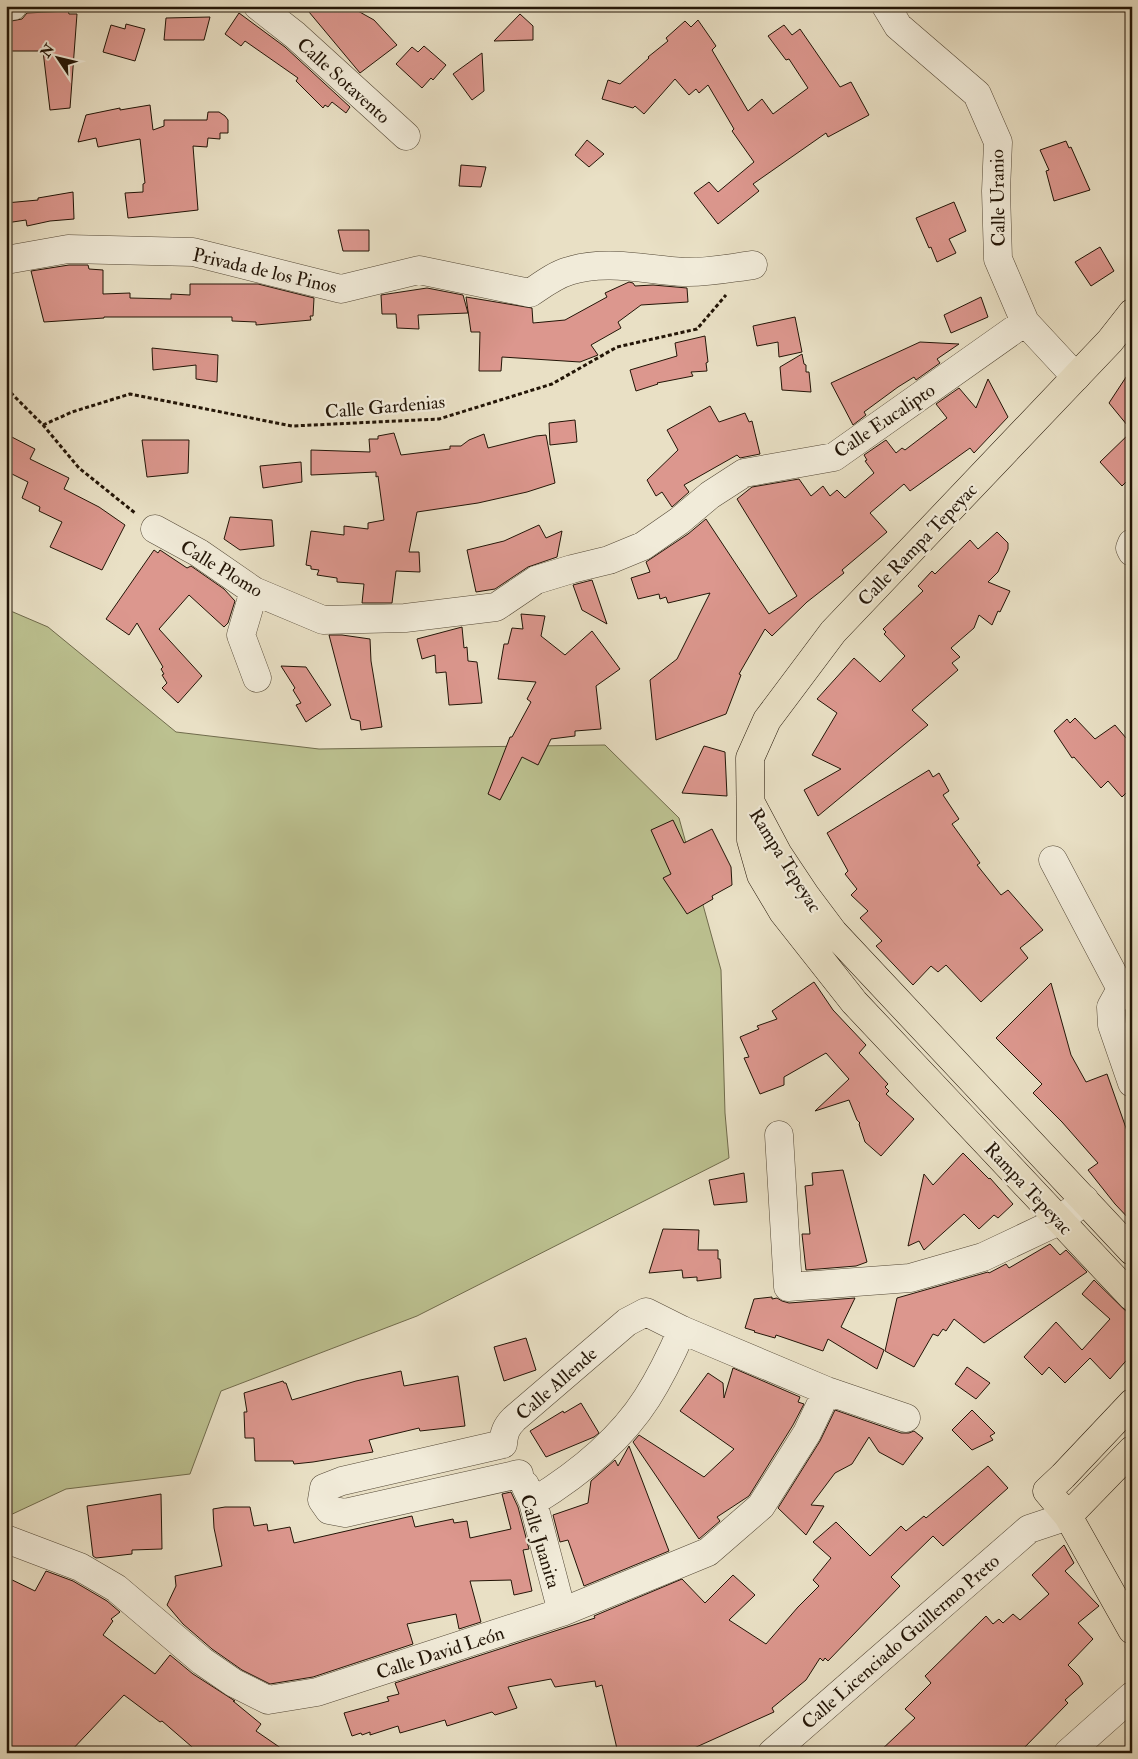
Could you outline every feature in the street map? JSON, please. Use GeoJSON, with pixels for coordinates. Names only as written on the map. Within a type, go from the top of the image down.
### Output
{"type":"FeatureCollection","features":[{"type":"Feature","properties":{"kind":"main road","name":"Calle Rampa Tepeyac"},"geometry":{"type":"LineString","coordinates":[[750,802],[750,758],[767,720],[833,632],[1110,341],[1132,313]]}},
{"type":"Feature","properties":{"kind":"main road","name":"Rampa Tepeyac"},"geometry":{"type":"LineString","coordinates":[[750,802],[783,861],[833,932],[1132,1252]]}},
{"type":"Feature","properties":{"kind":"main road","name":"Rampa Tepeyac"},"geometry":{"type":"LineString","coordinates":[[750,802],[751,840],[761,875],[783,912],[854,1002],[1132,1297]]}},
{"type":"Feature","properties":{"kind":"main road","name":"Calle Licenciado Guillermo Preto"},"geometry":{"type":"LineString","coordinates":[[1047,1491],[1132,1403]]}},
{"type":"Feature","properties":{"kind":"main road","name":"Calle Licenciado Guillermo Preto"},"geometry":{"type":"LineString","coordinates":[[1068,1516],[1132,1450]]}},
{"type":"Feature","properties":{"kind":"main road"},"geometry":{"type":"LineString","coordinates":[[1047,1491],[1068,1516],[1132,1630]]}},
{"type":"Feature","properties":{"kind":"street"},"geometry":{"type":"LineString","coordinates":[[6,7],[13,6]]}},
{"type":"Feature","properties":{"kind":"street","name":"Calle Sotavento"},"geometry":{"type":"LineString","coordinates":[[258,6],[295,35],[406,136]]}},
{"type":"Feature","properties":{"kind":"street","name":"Calle Uranio"},"geometry":{"type":"LineString","coordinates":[[886,6],[898,26],[977,94],[998,142],[996,191],[998,259],[1026,322],[1076,377]]}},
{"type":"Feature","properties":{"kind":"street","name":"Privada de los Pinos"},"geometry":{"type":"LineString","coordinates":[[6,260],[68,249],[193,252],[341,289],[419,270],[530,293],[554,278],[581,267],[637,267],[697,272],[752,265]]}},
{"type":"Feature","properties":{"kind":"street","name":"Calle Eucalipto"},"geometry":{"type":"LineString","coordinates":[[572,569],[609,560],[643,546],[680,521],[710,495],[744,473],[834,456],[1026,322]]}},
{"type":"Feature","properties":{"kind":"street","name":"Calle Plomo"},"geometry":{"type":"LineString","coordinates":[[155,529],[199,553],[254,591],[323,620],[405,618],[496,607],[536,580],[572,569]]}},
{"type":"Feature","properties":{"kind":"street"},"geometry":{"type":"LineString","coordinates":[[1132,543],[1130,548],[1132,552]]}},
{"type":"Feature","properties":{"kind":"street"},"geometry":{"type":"LineString","coordinates":[[254,591],[241,636],[256,678]]}},
{"type":"Feature","properties":{"kind":"street"},"geometry":{"type":"LineString","coordinates":[[1053,860],[1126,990],[1111,1007],[1112,1025],[1132,1083]]}},
{"type":"Feature","properties":{"kind":"street"},"geometry":{"type":"LineString","coordinates":[[779,1135],[788,1287],[910,1278],[983,1258],[1059,1221],[1085,1200]]}},
{"type":"Feature","properties":{"kind":"street","name":"Calle Allende"},"geometry":{"type":"LineString","coordinates":[[503,1444],[504,1434],[514,1419],[627,1322],[646,1312],[682,1330],[827,1392],[906,1418]]}},
{"type":"Feature","properties":{"kind":"street"},"geometry":{"type":"LineString","coordinates":[[533,1502],[566,1482],[596,1457],[623,1429],[647,1398],[666,1365],[682,1330]]}},
{"type":"Feature","properties":{"kind":"street","name":"Calle David León"},"geometry":{"type":"LineString","coordinates":[[6,1539],[80,1567],[116,1588],[202,1661],[234,1683],[268,1700],[317,1692],[562,1612],[708,1552],[761,1506],[807,1433],[827,1392]]}},
{"type":"Feature","properties":{"kind":"street"},"geometry":{"type":"LineString","coordinates":[[503,1444],[342,1481],[324,1488],[322,1500],[329,1510],[345,1513],[518,1474]]}},
{"type":"Feature","properties":{"kind":"street","name":"Calle Juanita"},"geometry":{"type":"LineString","coordinates":[[503,1444],[533,1502],[562,1612]]}},
{"type":"Feature","properties":{"kind":"street","name":"Calle Licenciado Guillermo Preto"},"geometry":{"type":"LineString","coordinates":[[1029,1529],[1047,1491]]}},
{"type":"Feature","properties":{"kind":"street","name":"Calle Licenciado Guillermo Preto"},"geometry":{"type":"LineString","coordinates":[[772,1753],[1029,1529],[1068,1516]]}},
{"type":"Feature","properties":{"kind":"street"},"geometry":{"type":"LineString","coordinates":[[1068,1753],[1132,1696]]}},
{"type":"Feature","properties":{"kind":"path","name":"Calle Gardenias"},"geometry":{"type":"LineString","coordinates":[[43,425],[72,412],[130,394],[292,426],[439,419],[552,384],[617,347],[697,329],[752,265]]}},
{"type":"Feature","properties":{"kind":"path"},"geometry":{"type":"LineString","coordinates":[[6,388],[43,425],[79,468],[155,529]]}},
{"type":"Feature","properties":{"kind":"green space"},"geometry":{"type":"Polygon","coordinates":[[[6,609],[48,627],[176,732],[319,749],[605,745],[679,818],[721,970],[725,1113],[729,1158],[417,1316],[221,1391],[190,1474],[66,1489],[6,1517],[6,609]]]}},
{"type":"Feature","properties":{"kind":"building"},"geometry":{"type":"Polygon","coordinates":[[[304,6],[349,6],[374,20],[397,45],[360,73],[304,6]]]}},
{"type":"Feature","properties":{"kind":"building"},"geometry":{"type":"Polygon","coordinates":[[[68,11],[69,14],[77,14],[70,108],[50,110],[43,51],[6,51],[6,22],[22,19],[27,13],[68,11]]]}},
{"type":"Feature","properties":{"kind":"building"},"geometry":{"type":"Polygon","coordinates":[[[239,13],[285,47],[350,107],[346,113],[332,102],[328,107],[325,105],[323,108],[296,81],[298,78],[245,41],[241,46],[225,34],[239,13]]]}},
{"type":"Feature","properties":{"kind":"building"},"geometry":{"type":"Polygon","coordinates":[[[520,14],[533,26],[533,40],[494,41],[520,14]]]}},
{"type":"Feature","properties":{"kind":"building"},"geometry":{"type":"Polygon","coordinates":[[[210,17],[204,40],[164,40],[166,18],[210,17]]]}},
{"type":"Feature","properties":{"kind":"building"},"geometry":{"type":"Polygon","coordinates":[[[698,20],[716,46],[712,50],[748,111],[762,99],[773,114],[808,88],[789,59],[786,60],[768,36],[784,25],[792,35],[800,29],[840,87],[851,82],[869,115],[828,137],[826,133],[753,184],[759,191],[718,224],[694,193],[709,182],[718,192],[754,162],[732,131],[734,129],[708,85],[699,93],[696,89],[689,95],[675,79],[644,114],[635,106],[633,108],[602,99],[608,80],[620,84],[668,41],[666,38],[685,21],[691,27],[698,20]]]}},
{"type":"Feature","properties":{"kind":"building"},"geometry":{"type":"Polygon","coordinates":[[[126,24],[145,29],[135,61],[103,52],[111,25],[125,29],[126,24]]]}},
{"type":"Feature","properties":{"kind":"building"},"geometry":{"type":"Polygon","coordinates":[[[424,46],[446,65],[433,80],[431,78],[422,88],[396,64],[412,47],[418,52],[424,46]]]}},
{"type":"Feature","properties":{"kind":"building"},"geometry":{"type":"Polygon","coordinates":[[[482,53],[484,91],[472,100],[453,74],[482,53]]]}},
{"type":"Feature","properties":{"kind":"building"},"geometry":{"type":"Polygon","coordinates":[[[150,105],[153,130],[164,126],[164,120],[207,120],[208,112],[219,112],[228,120],[228,133],[220,133],[220,139],[208,138],[207,147],[193,146],[198,210],[128,218],[125,193],[143,192],[143,184],[145,183],[140,139],[98,147],[96,138],[78,142],[86,115],[120,108],[120,110],[150,105]]]}},
{"type":"Feature","properties":{"kind":"building"},"geometry":{"type":"Polygon","coordinates":[[[587,140],[604,154],[589,167],[575,155],[587,140]]]}},
{"type":"Feature","properties":{"kind":"building"},"geometry":{"type":"Polygon","coordinates":[[[1066,141],[1069,148],[1071,147],[1090,190],[1054,201],[1046,171],[1049,170],[1040,150],[1066,141]]]}},
{"type":"Feature","properties":{"kind":"building"},"geometry":{"type":"Polygon","coordinates":[[[461,165],[486,167],[481,187],[459,186],[461,165]]]}},
{"type":"Feature","properties":{"kind":"building"},"geometry":{"type":"Polygon","coordinates":[[[73,192],[74,219],[50,221],[27,226],[26,220],[6,223],[6,203],[38,200],[38,198],[73,192]]]}},
{"type":"Feature","properties":{"kind":"building"},"geometry":{"type":"Polygon","coordinates":[[[954,202],[966,231],[949,239],[956,253],[937,262],[916,218],[954,202]]]}},
{"type":"Feature","properties":{"kind":"building"},"geometry":{"type":"Polygon","coordinates":[[[338,230],[369,230],[369,251],[343,251],[338,230]]]}},
{"type":"Feature","properties":{"kind":"building"},"geometry":{"type":"Polygon","coordinates":[[[1100,247],[1114,271],[1091,286],[1075,262],[1100,247]]]}},
{"type":"Feature","properties":{"kind":"building"},"geometry":{"type":"Polygon","coordinates":[[[69,265],[88,265],[89,269],[103,270],[103,294],[130,293],[130,298],[171,299],[171,294],[190,295],[190,284],[258,284],[314,298],[313,316],[310,316],[311,320],[256,325],[256,322],[232,321],[232,317],[104,317],[44,322],[31,271],[69,265]]]}},
{"type":"Feature","properties":{"kind":"building"},"geometry":{"type":"Polygon","coordinates":[[[629,282],[635,286],[653,285],[687,288],[688,302],[641,305],[618,322],[621,328],[591,345],[598,355],[580,362],[502,357],[501,371],[479,371],[480,332],[471,332],[466,297],[532,308],[533,323],[565,320],[607,297],[605,293],[629,282]]]}},
{"type":"Feature","properties":{"kind":"building"},"geometry":{"type":"Polygon","coordinates":[[[427,288],[463,295],[468,313],[418,315],[419,329],[397,328],[396,314],[382,314],[381,295],[427,288]]]}},
{"type":"Feature","properties":{"kind":"building"},"geometry":{"type":"Polygon","coordinates":[[[981,297],[988,317],[951,333],[944,315],[981,297]]]}},
{"type":"Feature","properties":{"kind":"building"},"geometry":{"type":"Polygon","coordinates":[[[795,317],[802,352],[779,357],[778,342],[757,346],[753,326],[795,317]]]}},
{"type":"Feature","properties":{"kind":"building"},"geometry":{"type":"Polygon","coordinates":[[[705,336],[708,362],[706,363],[707,371],[691,372],[693,376],[657,383],[636,391],[630,370],[677,356],[675,343],[705,336]]]}},
{"type":"Feature","properties":{"kind":"building"},"geometry":{"type":"Polygon","coordinates":[[[920,342],[959,344],[937,359],[940,363],[916,380],[914,377],[898,387],[864,412],[866,415],[853,425],[831,383],[920,342]]]}},
{"type":"Feature","properties":{"kind":"building"},"geometry":{"type":"Polygon","coordinates":[[[152,348],[218,355],[217,382],[196,379],[196,365],[153,370],[152,348]]]}},
{"type":"Feature","properties":{"kind":"building"},"geometry":{"type":"Polygon","coordinates":[[[802,354],[804,364],[806,365],[806,372],[809,372],[811,392],[782,390],[780,367],[802,354]]]}},
{"type":"Feature","properties":{"kind":"building"},"geometry":{"type":"Polygon","coordinates":[[[1132,368],[1132,431],[1109,403],[1132,368]]]}},
{"type":"Feature","properties":{"kind":"building"},"geometry":{"type":"Polygon","coordinates":[[[988,379],[1008,417],[974,453],[970,448],[910,491],[904,484],[870,513],[887,532],[842,570],[844,573],[807,602],[772,636],[765,629],[739,674],[741,675],[726,714],[656,740],[650,680],[677,659],[710,593],[668,603],[666,597],[660,599],[659,594],[638,599],[631,578],[650,572],[646,562],[688,534],[706,519],[769,614],[797,596],[737,499],[752,487],[799,479],[811,496],[823,486],[830,496],[837,490],[845,498],[874,473],[865,461],[867,460],[864,455],[886,440],[896,453],[902,448],[905,450],[947,418],[936,404],[959,388],[976,408],[988,379]]]}},
{"type":"Feature","properties":{"kind":"building"},"geometry":{"type":"Polygon","coordinates":[[[710,406],[719,422],[745,413],[749,422],[752,421],[760,454],[740,458],[737,455],[684,485],[689,492],[672,507],[662,492],[656,496],[647,480],[678,450],[667,430],[710,406]]]}},
{"type":"Feature","properties":{"kind":"building"},"geometry":{"type":"Polygon","coordinates":[[[575,420],[577,442],[550,445],[549,423],[575,420]]]}},
{"type":"Feature","properties":{"kind":"building"},"geometry":{"type":"Polygon","coordinates":[[[1132,431],[1132,476],[1122,486],[1100,462],[1132,431]]]}},
{"type":"Feature","properties":{"kind":"building"},"geometry":{"type":"Polygon","coordinates":[[[394,433],[401,455],[450,449],[450,446],[461,446],[469,440],[484,434],[488,448],[546,435],[555,483],[527,492],[478,503],[417,512],[409,552],[419,552],[420,572],[396,571],[392,603],[362,603],[364,584],[337,582],[337,578],[317,575],[319,570],[311,569],[311,566],[306,565],[311,531],[344,535],[344,526],[368,529],[368,523],[384,520],[378,476],[376,477],[376,472],[311,475],[311,450],[370,452],[369,439],[378,439],[378,436],[394,433]]]}},
{"type":"Feature","properties":{"kind":"building"},"geometry":{"type":"Polygon","coordinates":[[[6,434],[35,449],[30,459],[69,478],[64,489],[99,507],[125,525],[102,570],[50,547],[62,522],[39,511],[40,507],[22,498],[28,482],[6,471],[6,434]]]}},
{"type":"Feature","properties":{"kind":"building"},"geometry":{"type":"Polygon","coordinates":[[[142,440],[189,440],[188,473],[147,477],[142,440]]]}},
{"type":"Feature","properties":{"kind":"building"},"geometry":{"type":"Polygon","coordinates":[[[301,462],[302,482],[263,488],[260,466],[301,462]]]}},
{"type":"Feature","properties":{"kind":"building"},"geometry":{"type":"Polygon","coordinates":[[[230,517],[272,520],[274,546],[240,550],[224,539],[230,517]]]}},
{"type":"Feature","properties":{"kind":"building"},"geometry":{"type":"Polygon","coordinates":[[[539,525],[546,538],[562,531],[557,557],[528,567],[495,589],[476,592],[467,550],[504,541],[539,525]]]}},
{"type":"Feature","properties":{"kind":"building"},"geometry":{"type":"Polygon","coordinates":[[[997,532],[1008,543],[1008,549],[998,572],[988,582],[1010,591],[992,625],[979,615],[974,628],[951,648],[960,657],[952,663],[958,670],[912,710],[928,725],[818,816],[804,790],[841,769],[812,755],[837,713],[817,699],[854,658],[880,682],[905,656],[884,634],[886,632],[883,629],[923,591],[918,586],[932,571],[935,574],[970,540],[978,549],[997,532]]]}},
{"type":"Feature","properties":{"kind":"building"},"geometry":{"type":"Polygon","coordinates":[[[154,550],[158,553],[160,550],[187,568],[191,566],[224,589],[235,601],[228,623],[224,627],[189,595],[159,629],[202,676],[178,703],[162,688],[167,683],[162,675],[164,674],[161,669],[163,667],[137,623],[129,635],[106,619],[154,550]]]}},
{"type":"Feature","properties":{"kind":"building"},"geometry":{"type":"Polygon","coordinates":[[[592,580],[607,624],[582,610],[573,585],[592,580]]]}},
{"type":"Feature","properties":{"kind":"building"},"geometry":{"type":"Polygon","coordinates":[[[521,614],[545,616],[541,636],[565,655],[592,631],[620,669],[596,686],[601,729],[575,731],[575,736],[551,739],[538,765],[522,757],[500,800],[488,794],[510,737],[512,737],[531,702],[527,699],[536,682],[498,679],[504,644],[508,644],[512,628],[523,629],[521,614]]]}},
{"type":"Feature","properties":{"kind":"building"},"geometry":{"type":"Polygon","coordinates":[[[462,627],[464,648],[467,647],[468,661],[477,662],[482,703],[449,705],[446,672],[436,673],[435,655],[422,659],[417,639],[462,627]]]}},
{"type":"Feature","properties":{"kind":"building"},"geometry":{"type":"Polygon","coordinates":[[[329,635],[370,639],[371,661],[382,727],[361,730],[360,721],[351,719],[329,635]]]}},
{"type":"Feature","properties":{"kind":"building"},"geometry":{"type":"Polygon","coordinates":[[[281,666],[306,667],[331,705],[306,722],[296,705],[301,703],[293,690],[295,688],[281,666]]]}},
{"type":"Feature","properties":{"kind":"building"},"geometry":{"type":"Polygon","coordinates":[[[1075,718],[1095,739],[1115,725],[1132,745],[1132,787],[1122,797],[1108,781],[1101,788],[1074,757],[1072,758],[1054,731],[1067,719],[1070,723],[1075,718]]]}},
{"type":"Feature","properties":{"kind":"building"},"geometry":{"type":"Polygon","coordinates":[[[704,746],[725,752],[727,796],[682,793],[704,746]]]}},
{"type":"Feature","properties":{"kind":"building"},"geometry":{"type":"Polygon","coordinates":[[[929,770],[933,777],[939,773],[949,791],[943,795],[959,819],[952,824],[980,863],[977,865],[1001,895],[1008,890],[1043,930],[1020,948],[1028,958],[981,1002],[946,965],[938,972],[931,966],[913,985],[876,946],[882,941],[860,918],[868,911],[851,895],[857,889],[845,874],[848,871],[827,833],[929,770]]]}},
{"type":"Feature","properties":{"kind":"building"},"geometry":{"type":"Polygon","coordinates":[[[673,820],[684,843],[712,829],[731,867],[732,885],[712,896],[713,899],[687,914],[663,878],[671,874],[651,830],[673,820]]]}},
{"type":"Feature","properties":{"kind":"building"},"geometry":{"type":"Polygon","coordinates":[[[814,982],[833,1010],[866,1045],[859,1053],[888,1084],[885,1087],[889,1091],[886,1094],[914,1119],[881,1156],[865,1142],[860,1123],[849,1100],[815,1111],[849,1079],[826,1053],[784,1077],[784,1085],[760,1094],[744,1058],[749,1057],[740,1037],[759,1029],[757,1026],[777,1019],[772,1011],[814,982]]]}},
{"type":"Feature","properties":{"kind":"building"},"geometry":{"type":"Polygon","coordinates":[[[1051,983],[1071,1055],[1086,1082],[1107,1074],[1132,1145],[1132,1222],[1088,1170],[1098,1163],[1062,1122],[1033,1093],[1042,1084],[996,1038],[1051,983]]]}},
{"type":"Feature","properties":{"kind":"building"},"geometry":{"type":"Polygon","coordinates":[[[963,1153],[990,1178],[1013,1204],[998,1218],[994,1215],[979,1229],[964,1214],[924,1250],[919,1241],[908,1246],[924,1174],[933,1185],[963,1153]]]}},
{"type":"Feature","properties":{"kind":"building"},"geometry":{"type":"Polygon","coordinates":[[[843,1170],[867,1262],[856,1266],[806,1270],[802,1234],[810,1234],[805,1186],[813,1185],[812,1173],[843,1170]]]}},
{"type":"Feature","properties":{"kind":"building"},"geometry":{"type":"Polygon","coordinates":[[[744,1173],[747,1202],[714,1205],[709,1180],[744,1173]]]}},
{"type":"Feature","properties":{"kind":"building"},"geometry":{"type":"Polygon","coordinates":[[[663,1229],[699,1230],[698,1250],[718,1250],[721,1278],[697,1281],[697,1277],[683,1278],[682,1270],[649,1273],[663,1229]]]}},
{"type":"Feature","properties":{"kind":"building"},"geometry":{"type":"Polygon","coordinates":[[[1050,1244],[1060,1255],[1066,1250],[1087,1272],[984,1343],[954,1319],[946,1331],[943,1329],[938,1336],[933,1334],[914,1367],[885,1351],[897,1298],[989,1273],[1006,1264],[1009,1268],[1050,1244]]]}},
{"type":"Feature","properties":{"kind":"building"},"geometry":{"type":"Polygon","coordinates":[[[1094,1280],[1132,1317],[1132,1354],[1110,1379],[1090,1358],[1065,1383],[1049,1367],[1042,1375],[1024,1357],[1056,1322],[1082,1350],[1110,1319],[1082,1294],[1094,1280]]]}},
{"type":"Feature","properties":{"kind":"building"},"geometry":{"type":"Polygon","coordinates":[[[772,1297],[772,1299],[777,1298],[789,1303],[855,1298],[841,1327],[884,1350],[877,1369],[828,1339],[823,1351],[776,1335],[775,1338],[745,1328],[754,1299],[772,1297]]]}},
{"type":"Feature","properties":{"kind":"building"},"geometry":{"type":"Polygon","coordinates":[[[526,1338],[536,1370],[504,1381],[494,1347],[526,1338]]]}},
{"type":"Feature","properties":{"kind":"building"},"geometry":{"type":"Polygon","coordinates":[[[967,1367],[990,1383],[976,1399],[955,1384],[967,1367]]]}},
{"type":"Feature","properties":{"kind":"building"},"geometry":{"type":"Polygon","coordinates":[[[733,1368],[800,1397],[798,1402],[804,1404],[749,1496],[717,1517],[720,1521],[699,1539],[633,1442],[639,1435],[704,1477],[734,1449],[680,1411],[708,1373],[723,1383],[724,1398],[733,1368]]]}},
{"type":"Feature","properties":{"kind":"building"},"geometry":{"type":"Polygon","coordinates":[[[401,1371],[404,1386],[458,1376],[465,1426],[420,1431],[419,1428],[369,1440],[373,1452],[313,1462],[294,1464],[293,1461],[255,1461],[254,1438],[245,1438],[244,1412],[247,1412],[244,1393],[283,1381],[286,1383],[292,1400],[356,1381],[401,1371]]]}},
{"type":"Feature","properties":{"kind":"building"},"geometry":{"type":"Polygon","coordinates":[[[581,1403],[599,1433],[594,1437],[546,1457],[530,1431],[563,1411],[564,1413],[581,1403]]]}},
{"type":"Feature","properties":{"kind":"building"},"geometry":{"type":"Polygon","coordinates":[[[835,1410],[901,1433],[914,1431],[923,1438],[903,1465],[879,1452],[869,1437],[852,1464],[835,1473],[811,1505],[824,1506],[806,1535],[778,1508],[820,1441],[835,1410]]]}},
{"type":"Feature","properties":{"kind":"building"},"geometry":{"type":"Polygon","coordinates":[[[972,1410],[995,1433],[990,1436],[993,1440],[972,1450],[952,1430],[972,1410]]]}},
{"type":"Feature","properties":{"kind":"building"},"geometry":{"type":"Polygon","coordinates":[[[629,1446],[669,1551],[584,1586],[568,1540],[560,1542],[553,1515],[588,1503],[591,1481],[615,1460],[618,1466],[629,1446]]]}},
{"type":"Feature","properties":{"kind":"building"},"geometry":{"type":"Polygon","coordinates":[[[988,1466],[1008,1488],[943,1546],[933,1536],[891,1577],[900,1586],[828,1661],[825,1658],[823,1661],[820,1658],[806,1680],[772,1708],[774,1712],[683,1753],[618,1753],[602,1685],[596,1687],[595,1681],[555,1687],[551,1679],[508,1687],[517,1708],[495,1715],[492,1712],[447,1726],[445,1720],[400,1733],[398,1726],[370,1735],[370,1732],[352,1736],[344,1713],[389,1701],[387,1697],[399,1694],[395,1683],[595,1618],[594,1616],[682,1579],[705,1603],[733,1575],[755,1595],[729,1620],[766,1644],[819,1586],[813,1580],[831,1558],[813,1542],[836,1522],[870,1556],[901,1526],[906,1531],[924,1516],[926,1518],[988,1466]]]}},
{"type":"Feature","properties":{"kind":"building"},"geometry":{"type":"Polygon","coordinates":[[[511,1492],[518,1507],[529,1549],[523,1550],[532,1591],[514,1595],[511,1580],[470,1581],[481,1622],[459,1629],[456,1614],[407,1624],[413,1644],[313,1677],[270,1684],[242,1670],[212,1649],[183,1624],[167,1605],[176,1586],[175,1576],[222,1566],[214,1528],[213,1509],[250,1507],[254,1526],[267,1524],[268,1531],[290,1527],[294,1543],[412,1516],[415,1527],[453,1519],[454,1523],[467,1521],[470,1538],[511,1529],[502,1494],[511,1492]]]}},
{"type":"Feature","properties":{"kind":"building"},"geometry":{"type":"Polygon","coordinates":[[[161,1494],[162,1549],[132,1550],[132,1554],[96,1558],[93,1556],[87,1506],[161,1494]]]}},
{"type":"Feature","properties":{"kind":"building"},"geometry":{"type":"Polygon","coordinates":[[[1064,1545],[1074,1563],[1065,1571],[1099,1606],[1078,1623],[1093,1639],[1068,1665],[1079,1676],[1083,1684],[1065,1700],[1068,1703],[1019,1753],[878,1753],[915,1718],[905,1709],[931,1683],[925,1676],[986,1616],[993,1624],[999,1619],[1003,1623],[1013,1614],[1020,1620],[1049,1594],[1032,1575],[1064,1545]]]}},
{"type":"Feature","properties":{"kind":"building"},"geometry":{"type":"Polygon","coordinates":[[[46,1571],[73,1581],[107,1601],[120,1612],[111,1619],[113,1621],[103,1635],[155,1674],[170,1655],[193,1674],[235,1701],[233,1701],[261,1724],[256,1731],[288,1753],[199,1753],[162,1721],[160,1722],[124,1695],[69,1753],[15,1753],[6,1746],[6,1577],[35,1591],[46,1571]]]}}]}
